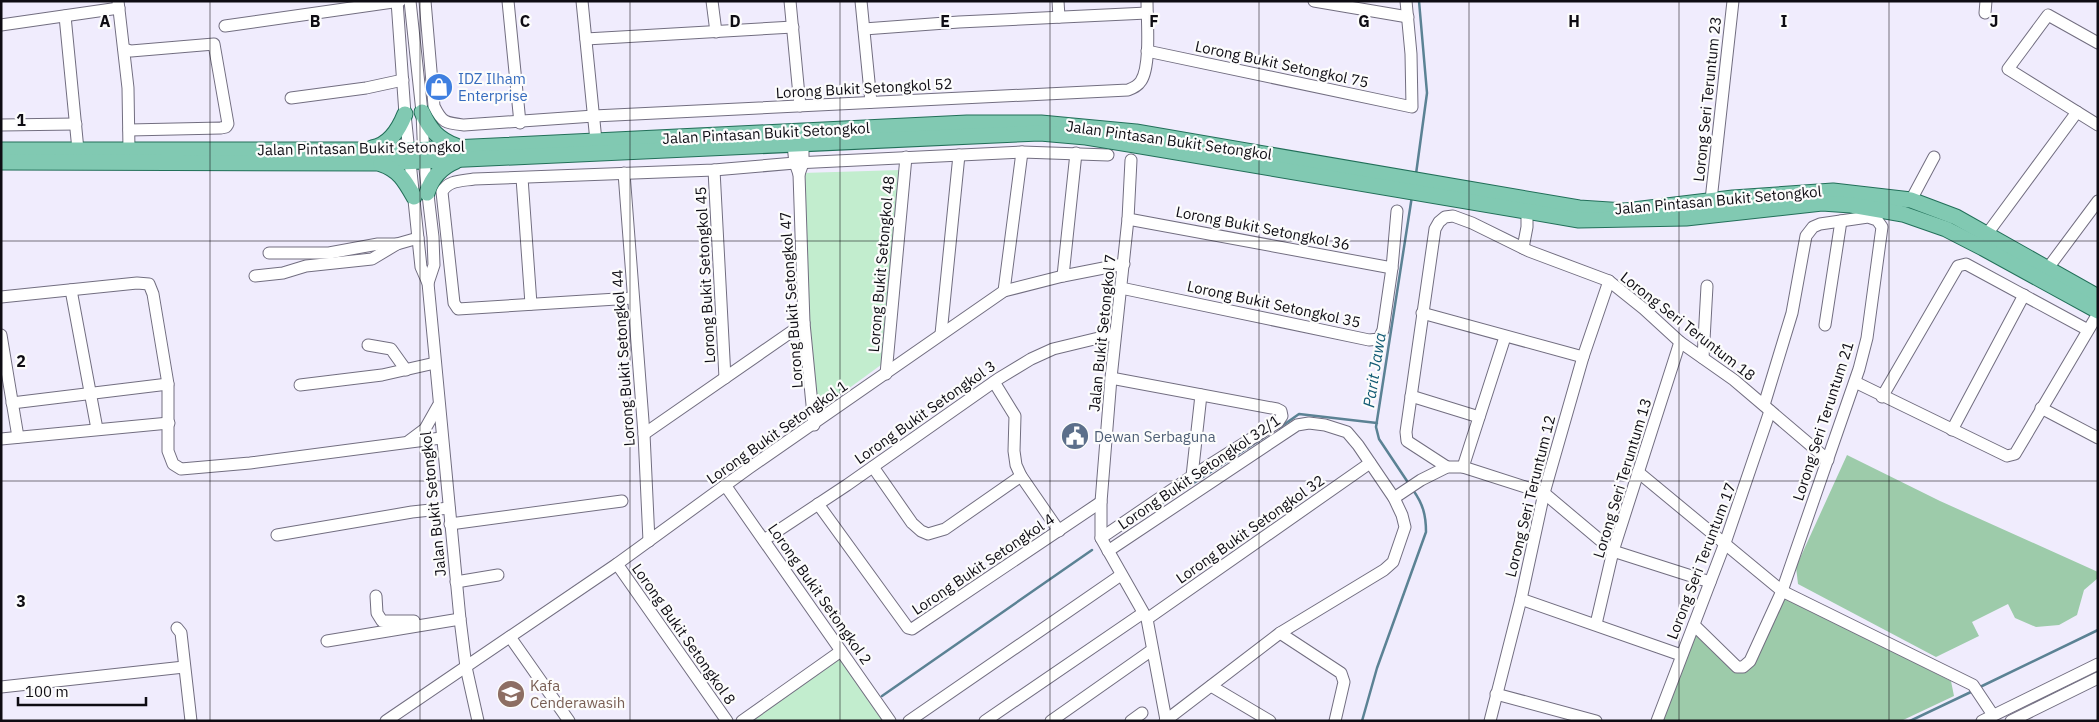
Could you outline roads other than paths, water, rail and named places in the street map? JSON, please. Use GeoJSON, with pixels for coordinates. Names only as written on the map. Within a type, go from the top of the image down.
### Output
{"type":"FeatureCollection","features":[{"type":"Feature","properties":{"kind":"main road"},"geometry":{"type":"LineString","coordinates":[[379,163],[392,168],[428,194],[430,184],[441,169],[458,154],[429,128],[422,112]]}},
{"type":"Feature","properties":{"kind":"main road"},"geometry":{"type":"LineString","coordinates":[[360,150],[376,147],[390,140],[400,128],[405,114]]}},
{"type":"Feature","properties":{"kind":"main road","name":"Jalan Pintasan Bukit Setongkol"},"geometry":{"type":"LineString","coordinates":[[458,154],[595,129],[1041,123],[1136,132],[1404,185]]}},
{"type":"Feature","properties":{"kind":"main road","name":"Jalan Pintasan Bukit Setongkol"},"geometry":{"type":"LineString","coordinates":[[1,150],[360,150],[417,155],[593,152],[798,145],[1040,133],[1076,136],[1404,185],[1579,208],[1625,211],[1711,200],[1833,191],[1911,200],[1956,218],[1987,234],[2098,297]]}},
{"type":"Feature","properties":{"kind":"main road","name":"Jalan Pintasan Bukit Setongkol"},"geometry":{"type":"LineString","coordinates":[[1,162],[379,163],[417,155]]}},
{"type":"Feature","properties":{"kind":"main road","name":"Jalan Pintasan Bukit Setongkol"},"geometry":{"type":"LineString","coordinates":[[1425,188],[1527,212],[1579,220],[1686,218],[1822,203],[1851,205],[1903,214],[1946,229],[2080,301],[2097,315]]}},
{"type":"Feature","properties":{"kind":"main road"},"geometry":{"type":"LineString","coordinates":[[1733,198],[1733,206],[1739,213]]}},
{"type":"Feature","properties":{"kind":"street","name":"Jalan Bukit Setongkol"},"geometry":{"type":"LineString","coordinates":[[398,1],[405,114],[428,194],[434,265],[428,283]]}},
{"type":"Feature","properties":{"kind":"street"},"geometry":{"type":"LineString","coordinates":[[225,26],[398,1]]}},
{"type":"Feature","properties":{"kind":"street","name":"Jalan Bukit Setongkol"},"geometry":{"type":"LineString","coordinates":[[410,1],[422,112],[417,155]]}},
{"type":"Feature","properties":{"kind":"street","name":"Lorong Bukit Setongkol 52"},"geometry":{"type":"LineString","coordinates":[[425,1],[434,106],[440,118],[448,123],[476,125],[520,122],[595,129],[800,106],[1128,90],[1141,82],[1145,73],[1147,51]]}},
{"type":"Feature","properties":{"kind":"street"},"geometry":{"type":"LineString","coordinates":[[508,1],[520,122]]}},
{"type":"Feature","properties":{"kind":"street"},"geometry":{"type":"LineString","coordinates":[[582,1],[595,129]]}},
{"type":"Feature","properties":{"kind":"street"},"geometry":{"type":"LineString","coordinates":[[712,1],[716,32]]}},
{"type":"Feature","properties":{"kind":"street"},"geometry":{"type":"LineString","coordinates":[[790,1],[800,106]]}},
{"type":"Feature","properties":{"kind":"street"},"geometry":{"type":"LineString","coordinates":[[861,1],[871,102]]}},
{"type":"Feature","properties":{"kind":"street"},"geometry":{"type":"LineString","coordinates":[[1058,1],[1059,17]]}},
{"type":"Feature","properties":{"kind":"street"},"geometry":{"type":"LineString","coordinates":[[1147,1],[1147,51]]}},
{"type":"Feature","properties":{"kind":"street"},"geometry":{"type":"LineString","coordinates":[[1314,1],[1408,17],[1406,1]]}},
{"type":"Feature","properties":{"kind":"street","name":"Lorong Seri Teruntum 23"},"geometry":{"type":"LineString","coordinates":[[1711,200],[1733,1]]}},
{"type":"Feature","properties":{"kind":"street"},"geometry":{"type":"LineString","coordinates":[[1985,13],[1986,1]]}},
{"type":"Feature","properties":{"kind":"street"},"geometry":{"type":"LineString","coordinates":[[1,24],[64,16],[119,5],[124,49],[129,150]]}},
{"type":"Feature","properties":{"kind":"street"},"geometry":{"type":"LineString","coordinates":[[864,29],[1147,13]]}},
{"type":"Feature","properties":{"kind":"street"},"geometry":{"type":"LineString","coordinates":[[2098,43],[2048,15],[2008,69],[2098,125]]}},
{"type":"Feature","properties":{"kind":"street"},"geometry":{"type":"LineString","coordinates":[[64,16],[78,150]]}},
{"type":"Feature","properties":{"kind":"street","name":"Lorong Bukit Setongkol 75"},"geometry":{"type":"LineString","coordinates":[[1147,51],[1412,107],[1412,54],[1408,17]]}},
{"type":"Feature","properties":{"kind":"street"},"geometry":{"type":"LineString","coordinates":[[586,39],[793,27]]}},
{"type":"Feature","properties":{"kind":"street"},"geometry":{"type":"LineString","coordinates":[[124,49],[131,51],[214,44],[228,124],[226,127],[221,128],[129,130]]}},
{"type":"Feature","properties":{"kind":"street"},"geometry":{"type":"LineString","coordinates":[[291,98],[366,88],[403,80]]}},
{"type":"Feature","properties":{"kind":"street"},"geometry":{"type":"LineString","coordinates":[[1987,234],[2078,112]]}},
{"type":"Feature","properties":{"kind":"street"},"geometry":{"type":"LineString","coordinates":[[1,125],[76,124]]}},
{"type":"Feature","properties":{"kind":"street","name":"Lorong Bukit Setongkol 47"},"geometry":{"type":"LineString","coordinates":[[798,145],[804,323],[814,425]]}},
{"type":"Feature","properties":{"kind":"street"},"geometry":{"type":"LineString","coordinates":[[1004,291],[1022,152]]}},
{"type":"Feature","properties":{"kind":"street"},"geometry":{"type":"LineString","coordinates":[[633,298],[458,309],[454,303],[428,194],[450,183],[474,179],[799,167],[906,157],[1022,152],[1108,155]]}},
{"type":"Feature","properties":{"kind":"street"},"geometry":{"type":"LineString","coordinates":[[1063,276],[1076,153]]}},
{"type":"Feature","properties":{"kind":"street"},"geometry":{"type":"LineString","coordinates":[[941,334],[959,155]]}},
{"type":"Feature","properties":{"kind":"street","name":"Lorong Bukit Setongkol 48"},"geometry":{"type":"LineString","coordinates":[[886,374],[906,157]]}},
{"type":"Feature","properties":{"kind":"street"},"geometry":{"type":"LineString","coordinates":[[1911,200],[1934,157]]}},
{"type":"Feature","properties":{"kind":"street","name":"Jalan Bukit Setongkol 7"},"geometry":{"type":"LineString","coordinates":[[1101,538],[1101,502],[1115,334],[1128,219],[1131,160]]}},
{"type":"Feature","properties":{"kind":"street","name":"Lorong Bukit Setongkol 45"},"geometry":{"type":"LineString","coordinates":[[714,170],[725,378]]}},
{"type":"Feature","properties":{"kind":"street","name":"Lorong Bukit Setongkol 44"},"geometry":{"type":"LineString","coordinates":[[624,173],[644,434],[649,541]]}},
{"type":"Feature","properties":{"kind":"street"},"geometry":{"type":"LineString","coordinates":[[522,178],[531,304]]}},
{"type":"Feature","properties":{"kind":"street","name":"Jalan Bukit Setongkol"},"geometry":{"type":"LineString","coordinates":[[428,194],[418,238],[421,266],[428,283],[443,460],[456,582],[455,620],[478,721]]}},
{"type":"Feature","properties":{"kind":"street"},"geometry":{"type":"LineString","coordinates":[[2048,268],[2098,201]]}},
{"type":"Feature","properties":{"kind":"street"},"geometry":{"type":"LineString","coordinates":[[1392,268],[1397,211]]}},
{"type":"Feature","properties":{"kind":"street"},"geometry":{"type":"LineString","coordinates":[[1523,248],[1527,227],[1527,212]]}},
{"type":"Feature","properties":{"kind":"street","name":"Lorong Seri Teruntum 18"},"geometry":{"type":"LineString","coordinates":[[1422,313],[1435,229],[1445,217],[1453,216],[1472,223],[1523,248],[1609,281],[1644,309],[1680,342],[1734,380],[1828,460]]}},
{"type":"Feature","properties":{"kind":"street","name":"Lorong Seri Teruntum 17"},"geometry":{"type":"LineString","coordinates":[[1657,721],[1725,543],[1767,408],[1792,313],[1806,236],[1813,227],[1868,217],[1877,220],[1882,227]]}},
{"type":"Feature","properties":{"kind":"street","name":"Lorong Bukit Setongkol 36"},"geometry":{"type":"LineString","coordinates":[[1128,219],[1392,268]]}},
{"type":"Feature","properties":{"kind":"street"},"geometry":{"type":"LineString","coordinates":[[1825,326],[1842,221]]}},
{"type":"Feature","properties":{"kind":"street","name":"Lorong Seri Teruntum 21"},"geometry":{"type":"LineString","coordinates":[[1694,625],[1737,666],[1743,667],[1750,661],[1782,591],[1855,382],[1867,338],[1882,227]]}},
{"type":"Feature","properties":{"kind":"street"},"geometry":{"type":"LineString","coordinates":[[269,253],[329,253],[371,245],[397,244],[418,238]]}},
{"type":"Feature","properties":{"kind":"street"},"geometry":{"type":"LineString","coordinates":[[255,276],[283,273],[306,266],[372,259],[397,244]]}},
{"type":"Feature","properties":{"kind":"street","name":"Lorong Bukit Setongkol 1"},"geometry":{"type":"LineString","coordinates":[[386,721],[617,564],[725,485],[814,425],[1004,291],[1063,276],[1124,264]]}},
{"type":"Feature","properties":{"kind":"street"},"geometry":{"type":"LineString","coordinates":[[1882,397],[1958,266],[1966,264],[2088,330]]}},
{"type":"Feature","properties":{"kind":"street","name":"Lorong Bukit Setongkol 35"},"geometry":{"type":"LineString","coordinates":[[1121,288],[1369,340],[1379,339],[1383,330],[1392,268]]}},
{"type":"Feature","properties":{"kind":"street","name":"Lorong Seri Teruntum 12"},"geometry":{"type":"LineString","coordinates":[[1490,721],[1521,598],[1544,493],[1583,357],[1609,281]]}},
{"type":"Feature","properties":{"kind":"street"},"geometry":{"type":"LineString","coordinates":[[1,297],[137,283],[149,284],[153,294],[168,384],[168,451],[173,464],[181,468],[250,463],[441,438]]}},
{"type":"Feature","properties":{"kind":"street"},"geometry":{"type":"LineString","coordinates":[[1703,358],[1707,286]]}},
{"type":"Feature","properties":{"kind":"street"},"geometry":{"type":"LineString","coordinates":[[71,290],[97,429]]}},
{"type":"Feature","properties":{"kind":"street"},"geometry":{"type":"LineString","coordinates":[[1952,430],[2024,295]]}},
{"type":"Feature","properties":{"kind":"street"},"geometry":{"type":"LineString","coordinates":[[1447,467],[1408,442],[1406,426],[1422,313],[1583,357]]}},
{"type":"Feature","properties":{"kind":"street"},"geometry":{"type":"LineString","coordinates":[[1855,382],[1882,397],[2007,456],[2015,454],[2097,315]]}},
{"type":"Feature","properties":{"kind":"street"},"geometry":{"type":"LineString","coordinates":[[644,434],[804,323]]}},
{"type":"Feature","properties":{"kind":"street","name":"Lorong Bukit Setongkol 3"},"geometry":{"type":"LineString","coordinates":[[764,540],[994,382],[1031,359],[1053,349],[1115,334]]}},
{"type":"Feature","properties":{"kind":"street"},"geometry":{"type":"LineString","coordinates":[[1,335],[18,437]]}},
{"type":"Feature","properties":{"kind":"street"},"geometry":{"type":"LineString","coordinates":[[1462,466],[1505,337]]}},
{"type":"Feature","properties":{"kind":"street","name":"Lorong Seri Teruntum 13"},"geometry":{"type":"LineString","coordinates":[[1596,624],[1613,551],[1680,342]]}},
{"type":"Feature","properties":{"kind":"street"},"geometry":{"type":"LineString","coordinates":[[368,345],[391,350],[406,370]]}},
{"type":"Feature","properties":{"kind":"street"},"geometry":{"type":"LineString","coordinates":[[300,385],[406,370],[435,363]]}},
{"type":"Feature","properties":{"kind":"street"},"geometry":{"type":"LineString","coordinates":[[1111,378],[1276,409],[1281,411],[1282,416],[1278,422],[1192,476],[1101,538],[1145,616],[1165,721]]}},
{"type":"Feature","properties":{"kind":"street"},"geometry":{"type":"LineString","coordinates":[[994,382],[1015,416],[1014,451],[1016,465],[1021,476],[1059,531]]}},
{"type":"Feature","properties":{"kind":"street"},"geometry":{"type":"LineString","coordinates":[[12,403],[168,384]]}},
{"type":"Feature","properties":{"kind":"street"},"geometry":{"type":"LineString","coordinates":[[1192,476],[1201,395]]}},
{"type":"Feature","properties":{"kind":"street"},"geometry":{"type":"LineString","coordinates":[[1411,396],[1479,417]]}},
{"type":"Feature","properties":{"kind":"street"},"geometry":{"type":"LineString","coordinates":[[407,442],[425,428],[438,406]]}},
{"type":"Feature","properties":{"kind":"street"},"geometry":{"type":"LineString","coordinates":[[2041,408],[2098,438]]}},
{"type":"Feature","properties":{"kind":"street"},"geometry":{"type":"LineString","coordinates":[[1,439],[169,423]]}},
{"type":"Feature","properties":{"kind":"street","name":"Lorong Bukit Setongkol 32/1"},"geometry":{"type":"LineString","coordinates":[[1108,551],[1296,425],[1309,423],[1325,425],[1347,432],[1394,498],[1402,515],[1405,527],[1393,562],[1384,570],[1280,633],[1165,721]]}},
{"type":"Feature","properties":{"kind":"street"},"geometry":{"type":"LineString","coordinates":[[424,440],[437,451],[443,460]]}},
{"type":"Feature","properties":{"kind":"street","name":"Lorong Bukit Setongkol 32"},"geometry":{"type":"LineString","coordinates":[[985,721],[1145,616],[1370,463]]}},
{"type":"Feature","properties":{"kind":"street"},"geometry":{"type":"LineString","coordinates":[[1394,498],[1421,480],[1447,467],[1462,466],[1544,493],[1613,551],[1710,582]]}},
{"type":"Feature","properties":{"kind":"street"},"geometry":{"type":"LineString","coordinates":[[872,467],[912,522],[921,531],[928,534],[945,529],[1021,476]]}},
{"type":"Feature","properties":{"kind":"street"},"geometry":{"type":"LineString","coordinates":[[1638,472],[1782,591],[1976,688],[1993,715]]}},
{"type":"Feature","properties":{"kind":"street","name":"Lorong Bukit Setongkol 2"},"geometry":{"type":"LineString","coordinates":[[725,485],[890,721]]}},
{"type":"Feature","properties":{"kind":"street"},"geometry":{"type":"LineString","coordinates":[[450,524],[622,501]]}},
{"type":"Feature","properties":{"kind":"street","name":"Lorong Bukit Setongkol 4"},"geometry":{"type":"LineString","coordinates":[[818,504],[898,615],[908,628],[912,629],[1101,502]]}},
{"type":"Feature","properties":{"kind":"street"},"geometry":{"type":"LineString","coordinates":[[277,535],[404,513],[448,508]]}},
{"type":"Feature","properties":{"kind":"street","name":"Lorong Bukit Setongkol 8"},"geometry":{"type":"LineString","coordinates":[[617,564],[726,721]]}},
{"type":"Feature","properties":{"kind":"street"},"geometry":{"type":"LineString","coordinates":[[456,582],[498,575]]}},
{"type":"Feature","properties":{"kind":"street"},"geometry":{"type":"LineString","coordinates":[[909,721],[1121,575]]}},
{"type":"Feature","properties":{"kind":"street"},"geometry":{"type":"LineString","coordinates":[[376,596],[377,613],[382,621],[398,622],[443,618],[455,620]]}},
{"type":"Feature","properties":{"kind":"street"},"geometry":{"type":"LineString","coordinates":[[1521,598],[1681,655]]}},
{"type":"Feature","properties":{"kind":"street"},"geometry":{"type":"LineString","coordinates":[[327,641],[455,620]]}},
{"type":"Feature","properties":{"kind":"street"},"geometry":{"type":"LineString","coordinates":[[177,628],[180,632],[191,721]]}},
{"type":"Feature","properties":{"kind":"street"},"geometry":{"type":"LineString","coordinates":[[1280,633],[1341,673],[1344,682],[1335,721]]}},
{"type":"Feature","properties":{"kind":"street"},"geometry":{"type":"LineString","coordinates":[[510,637],[568,721]]}},
{"type":"Feature","properties":{"kind":"street"},"geometry":{"type":"LineString","coordinates":[[1051,721],[1152,650]]}},
{"type":"Feature","properties":{"kind":"street"},"geometry":{"type":"LineString","coordinates":[[742,721],[841,651]]}},
{"type":"Feature","properties":{"kind":"street"},"geometry":{"type":"LineString","coordinates":[[1982,721],[2098,664]]}},
{"type":"Feature","properties":{"kind":"street"},"geometry":{"type":"LineString","coordinates":[[1,687],[184,667]]}},
{"type":"Feature","properties":{"kind":"street"},"geometry":{"type":"LineString","coordinates":[[2011,721],[2098,678]]}},
{"type":"Feature","properties":{"kind":"street"},"geometry":{"type":"LineString","coordinates":[[1211,686],[1270,721]]}},
{"type":"Feature","properties":{"kind":"street"},"geometry":{"type":"LineString","coordinates":[[1496,694],[1596,721]]}},
{"type":"Feature","properties":{"kind":"street"},"geometry":{"type":"LineString","coordinates":[[1131,721],[1142,713]]}},
{"type":"Feature","properties":{"kind":"waterway","name":"Parit Jawa"},"geometry":{"type":"LineString","coordinates":[[1416,174],[1427,93],[1419,1]]}},
{"type":"Feature","properties":{"kind":"waterway","name":"Parit Jawa"},"geometry":{"type":"LineString","coordinates":[[1409,484],[1379,439],[1376,427],[1412,196]]}},
{"type":"Feature","properties":{"kind":"waterway"},"geometry":{"type":"LineString","coordinates":[[1279,428],[1299,414],[1377,423]]}},
{"type":"Feature","properties":{"kind":"waterway"},"geometry":{"type":"LineString","coordinates":[[1149,512],[1266,436]]}},
{"type":"Feature","properties":{"kind":"waterway","name":"Parit Jawa"},"geometry":{"type":"LineString","coordinates":[[1362,721],[1377,668],[1426,532],[1423,510],[1413,490]]}},
{"type":"Feature","properties":{"kind":"waterway"},"geometry":{"type":"LineString","coordinates":[[882,696],[1092,550]]}},
{"type":"Feature","properties":{"kind":"waterway"},"geometry":{"type":"LineString","coordinates":[[1980,687],[2098,630]]}},
{"type":"Feature","properties":{"kind":"waterway"},"geometry":{"type":"LineString","coordinates":[[1910,721],[1973,691]]}},
{"type":"Feature","properties":{"kind":"place","name":"IDZ Ilham Enterprise"},"geometry":{"type":"Point","coordinates":[439,87]}},
{"type":"Feature","properties":{"kind":"place","name":"Dewan Serbaguna"},"geometry":{"type":"Point","coordinates":[1075,436]}},
{"type":"Feature","properties":{"kind":"place","name":"Kafa Cenderawasih"},"geometry":{"type":"Point","coordinates":[511,694]}}]}
